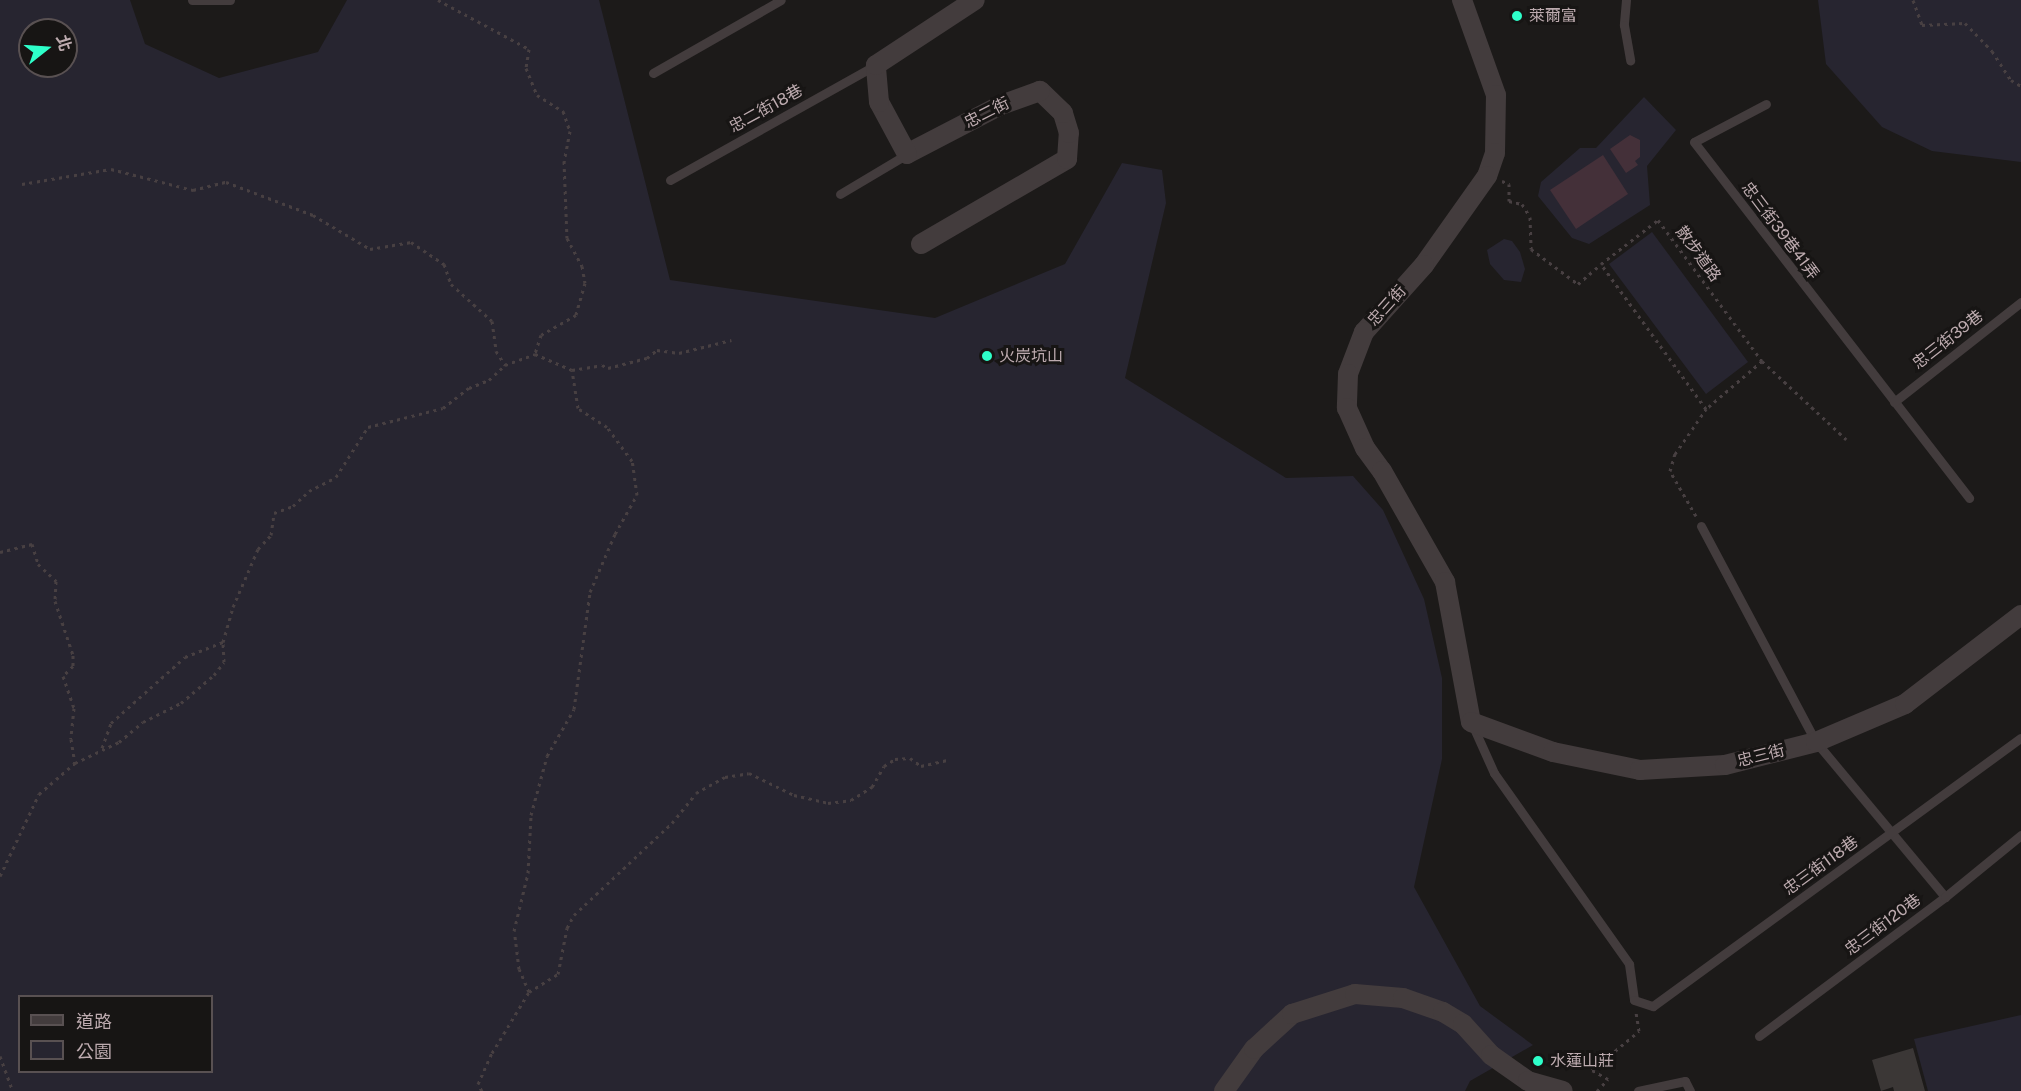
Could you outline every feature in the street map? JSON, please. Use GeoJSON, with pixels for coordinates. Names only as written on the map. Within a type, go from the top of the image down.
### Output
{"type":"FeatureCollection","features":[{"type":"Feature","properties":{"kind":"street"},"geometry":{"type":"LineString","coordinates":[[907,154],[879,102],[876,65],[975,0]]}},
{"type":"Feature","properties":{"kind":"street","name":"忠三街"},"geometry":{"type":"LineString","coordinates":[[1462,0],[1496,95],[1498,135],[1487,176],[1424,265],[1364,332],[1348,374],[1347,408],[1365,448],[1382,471],[1445,582],[1471,722],[1553,752],[1640,770],[1725,765],[1816,742],[1905,704],[2021,615]]}},
{"type":"Feature","properties":{"kind":"street","name":"忠二街"},"geometry":{"type":"LineString","coordinates":[[907,154],[1030,92],[1040,91],[1051,99],[1063,114],[1069,133],[1066,159],[921,244]]}},
{"type":"Feature","properties":{"kind":"street"},"geometry":{"type":"LineString","coordinates":[[1224,1091],[1254,1049],[1292,1014],[1355,994],[1403,998],[1443,1012],[1463,1024],[1491,1055],[1526,1086],[1563,1091]]}},
{"type":"Feature","properties":{"kind":"lane"},"geometry":{"type":"LineString","coordinates":[[192,0],[230,0]]}},
{"type":"Feature","properties":{"kind":"lane"},"geometry":{"type":"LineString","coordinates":[[653,73],[781,0]]}},
{"type":"Feature","properties":{"kind":"lane"},"geometry":{"type":"LineString","coordinates":[[1626,0],[1624,25],[1630,60]]}},
{"type":"Feature","properties":{"kind":"lane","name":"忠二街18巷"},"geometry":{"type":"LineString","coordinates":[[670,180],[876,65]]}},
{"type":"Feature","properties":{"kind":"lane","name":"忠三街39巷41弄"},"geometry":{"type":"LineString","coordinates":[[1766,104],[1694,142],[1894,402]]}},
{"type":"Feature","properties":{"kind":"lane"},"geometry":{"type":"LineString","coordinates":[[840,194],[907,154]]}},
{"type":"Feature","properties":{"kind":"lane","name":"忠三街39巷"},"geometry":{"type":"LineString","coordinates":[[1894,402],[2021,302]]}},
{"type":"Feature","properties":{"kind":"lane"},"geometry":{"type":"LineString","coordinates":[[1894,402],[1969,498]]}},
{"type":"Feature","properties":{"kind":"lane"},"geometry":{"type":"LineString","coordinates":[[1701,526],[1816,742],[1945,897]]}},
{"type":"Feature","properties":{"kind":"lane","name":"忠三街"},"geometry":{"type":"LineString","coordinates":[[1471,722],[1494,773],[1629,964],[1634,1000]]}},
{"type":"Feature","properties":{"kind":"lane","name":"忠三街118巷"},"geometry":{"type":"LineString","coordinates":[[1634,1000],[1653,1006],[2021,738]]}},
{"type":"Feature","properties":{"kind":"lane","name":"忠三街120巷"},"geometry":{"type":"LineString","coordinates":[[1759,1036],[1945,897],[2021,835]]}},
{"type":"Feature","properties":{"kind":"lane"},"geometry":{"type":"LineString","coordinates":[[1638,1091],[1685,1081],[1690,1091]]}},
{"type":"Feature","properties":{"kind":"path"},"geometry":{"type":"LineString","coordinates":[[438,0],[529,49],[526,68],[537,95],[563,111],[570,131],[564,161],[567,238],[582,266],[585,283],[576,315],[541,334],[535,354]]}},
{"type":"Feature","properties":{"kind":"path"},"geometry":{"type":"LineString","coordinates":[[1913,0],[1922,25],[1965,23],[1992,51],[2011,80],[2021,86]]}},
{"type":"Feature","properties":{"kind":"path"},"geometry":{"type":"LineString","coordinates":[[22,184],[111,169],[193,190],[226,182],[313,215],[370,249],[411,242],[444,264],[452,284],[492,321],[496,351],[505,365]]}},
{"type":"Feature","properties":{"kind":"path","name":"散步道路"},"geometry":{"type":"LineString","coordinates":[[1487,176],[1509,184],[1509,201],[1522,204],[1530,217],[1531,249],[1578,284],[1658,220],[1762,362],[1846,439]]}},
{"type":"Feature","properties":{"kind":"path"},"geometry":{"type":"LineString","coordinates":[[1601,264],[1706,409]]}},
{"type":"Feature","properties":{"kind":"path"},"geometry":{"type":"LineString","coordinates":[[0,876],[39,794],[75,763],[102,748],[119,742],[143,722],[181,703],[214,675],[224,662],[223,642],[233,607],[258,549],[271,535],[274,513],[293,506],[309,491],[336,477],[368,427],[443,408],[469,388],[489,380],[505,365],[535,354],[572,370],[602,365],[608,368],[647,358],[657,351],[679,353],[730,340]]}},
{"type":"Feature","properties":{"kind":"path"},"geometry":{"type":"LineString","coordinates":[[1701,526],[1670,471],[1675,454],[1706,409],[1762,362]]}},
{"type":"Feature","properties":{"kind":"path"},"geometry":{"type":"LineString","coordinates":[[529,992],[519,969],[514,931],[528,873],[531,815],[547,756],[574,709],[590,592],[615,534],[637,495],[632,461],[607,427],[578,408],[572,370]]}},
{"type":"Feature","properties":{"kind":"path"},"geometry":{"type":"LineString","coordinates":[[0,552],[32,544],[38,564],[56,581],[55,601],[73,655],[73,666],[63,676],[74,708],[72,739],[75,763]]}},
{"type":"Feature","properties":{"kind":"path"},"geometry":{"type":"LineString","coordinates":[[102,748],[111,723],[185,657],[223,642]]}},
{"type":"Feature","properties":{"kind":"path"},"geometry":{"type":"LineString","coordinates":[[482,1091],[478,1084],[492,1053],[529,992],[558,974],[567,928],[574,915],[672,823],[696,793],[724,777],[749,773],[794,795],[828,803],[851,800],[872,787],[884,766],[894,759],[910,758],[921,766],[947,760]]}},
{"type":"Feature","properties":{"kind":"path"},"geometry":{"type":"LineString","coordinates":[[1597,1091],[1608,1079],[1592,1070],[1639,1031],[1634,1000]]}},
{"type":"Feature","properties":{"kind":"path"},"geometry":{"type":"LineString","coordinates":[[0,1056],[13,1091]]}},
{"type":"Feature","properties":{"kind":"green space"},"geometry":{"type":"Polygon","coordinates":[[[0,0],[130,0],[145,44],[219,78],[318,52],[347,0],[599,0],[670,280],[935,318],[1065,264],[1122,163],[1162,170],[1166,203],[1125,378],[1286,478],[1353,476],[1383,510],[1424,599],[1442,678],[1442,759],[1414,887],[1480,1006],[1533,1045],[1470,1081],[1465,1091],[0,1091],[0,0]]]}},
{"type":"Feature","properties":{"kind":"green space"},"geometry":{"type":"Polygon","coordinates":[[[1818,0],[2021,0],[2021,162],[1932,151],[1882,127],[1826,64],[1818,0]]]}},
{"type":"Feature","properties":{"kind":"green space"},"geometry":{"type":"Polygon","coordinates":[[[1644,97],[1676,130],[1647,166],[1650,205],[1589,244],[1572,238],[1538,196],[1541,182],[1580,148],[1596,148],[1644,97]]]}},
{"type":"Feature","properties":{"kind":"green space"},"geometry":{"type":"Polygon","coordinates":[[[1652,232],[1748,362],[1706,394],[1609,264],[1652,232]]]}},
{"type":"Feature","properties":{"kind":"green space"},"geometry":{"type":"Polygon","coordinates":[[[1504,239],[1512,241],[1520,252],[1525,269],[1521,282],[1504,280],[1490,264],[1487,250],[1504,239]]]}},
{"type":"Feature","properties":{"kind":"green space"},"geometry":{"type":"Polygon","coordinates":[[[2021,1015],[2021,1091],[1928,1091],[1914,1039],[2021,1015]]]}},
{"type":"Feature","properties":{"kind":"shaded area"},"geometry":{"type":"Polygon","coordinates":[[[1630,135],[1640,140],[1640,157],[1635,161],[1638,165],[1626,173],[1610,149],[1630,135]]]}},
{"type":"Feature","properties":{"kind":"shaded area"},"geometry":{"type":"Polygon","coordinates":[[[1603,155],[1628,194],[1576,229],[1550,190],[1603,155]]]}},
{"type":"Feature","properties":{"kind":"building"},"geometry":{"type":"Polygon","coordinates":[[[1913,1048],[1925,1091],[1894,1091],[1893,1087],[1881,1091],[1872,1060],[1913,1048]]]}},
{"type":"Feature","properties":{"kind":"place","name":"萊爾富"},"geometry":{"type":"Point","coordinates":[1517,16]}},
{"type":"Feature","properties":{"kind":"place","name":"火炭坑山"},"geometry":{"type":"Point","coordinates":[987,356]}},
{"type":"Feature","properties":{"kind":"place","name":"水蓮山莊"},"geometry":{"type":"Point","coordinates":[1538,1061]}}]}
